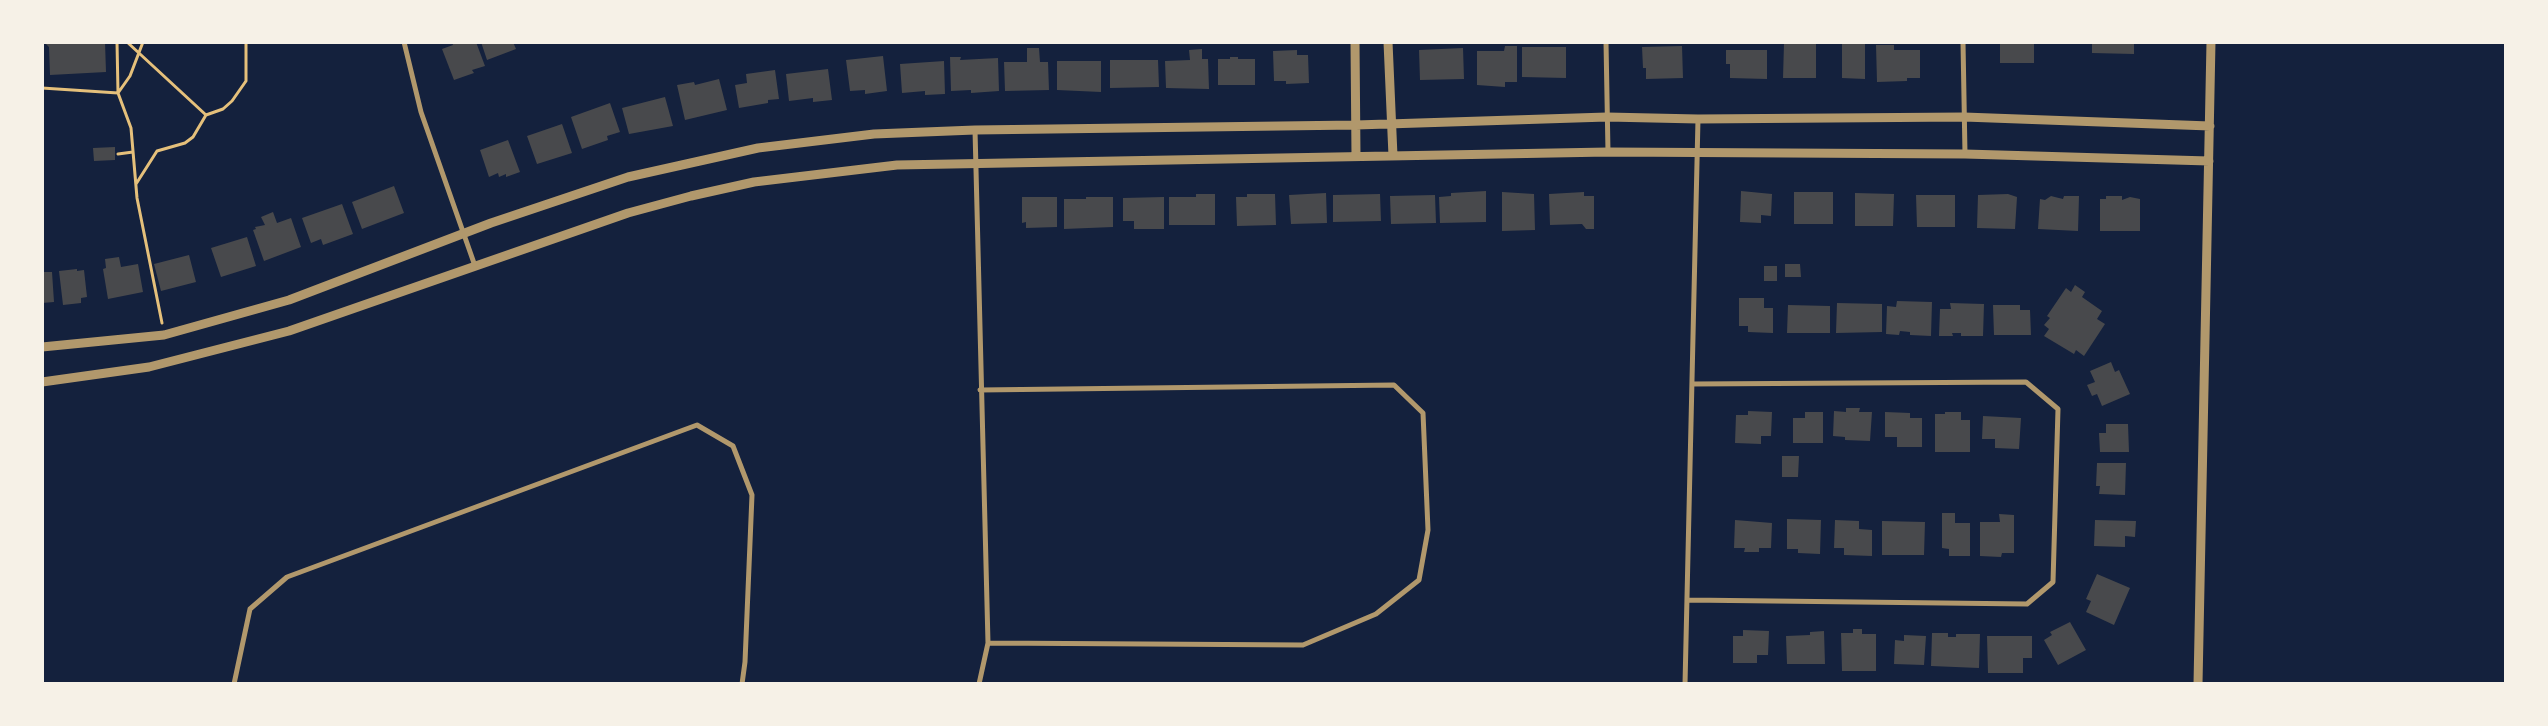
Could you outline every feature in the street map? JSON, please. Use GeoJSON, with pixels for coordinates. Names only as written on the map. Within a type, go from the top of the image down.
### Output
{"type":"FeatureCollection","features":[{"type":"Feature","properties":{"kind":"street"},"geometry":{"type":"LineString","coordinates":[[404,42],[421,112],[475,266]]}},
{"type":"Feature","properties":{"kind":"street"},"geometry":{"type":"LineString","coordinates":[[1355,42],[1356,156]]}},
{"type":"Feature","properties":{"kind":"street"},"geometry":{"type":"LineString","coordinates":[[1388,42],[1393,156]]}},
{"type":"Feature","properties":{"kind":"street"},"geometry":{"type":"LineString","coordinates":[[1606,42],[1608,152]]}},
{"type":"Feature","properties":{"kind":"street"},"geometry":{"type":"LineString","coordinates":[[1962,42],[1965,154]]}},
{"type":"Feature","properties":{"kind":"street"},"geometry":{"type":"LineString","coordinates":[[2198,684],[2211,42]]}},
{"type":"Feature","properties":{"kind":"street"},"geometry":{"type":"LineString","coordinates":[[42,347],[164,336],[289,300],[463,234],[628,177],[758,148],[874,134],[975,130],[1356,125],[1608,117],[1698,119],[1964,117],[2210,126]]}},
{"type":"Feature","properties":{"kind":"street"},"geometry":{"type":"LineString","coordinates":[[1685,684],[1698,119]]}},
{"type":"Feature","properties":{"kind":"street"},"geometry":{"type":"LineString","coordinates":[[975,130],[980,390],[988,643],[980,684]]}},
{"type":"Feature","properties":{"kind":"street"},"geometry":{"type":"LineString","coordinates":[[42,382],[149,367],[289,331],[628,213],[754,182],[897,165],[976,162],[1608,152],[1965,154],[2209,161]]}},
{"type":"Feature","properties":{"kind":"street"},"geometry":{"type":"LineString","coordinates":[[1688,600],[2027,604],[2054,582],[2058,409],[2026,382],[1692,384]]}},
{"type":"Feature","properties":{"kind":"street"},"geometry":{"type":"LineString","coordinates":[[980,390],[1394,385],[1423,413],[1428,530],[1419,580],[1376,614],[1304,645],[988,643]]}},
{"type":"Feature","properties":{"kind":"street"},"geometry":{"type":"LineString","coordinates":[[234,684],[250,609],[287,577],[697,425],[733,446],[752,495],[745,662],[742,684]]}},
{"type":"Feature","properties":{"kind":"path"},"geometry":{"type":"LineString","coordinates":[[117,42],[118,93],[130,128],[136,184],[164,336]]}},
{"type":"Feature","properties":{"kind":"path"},"geometry":{"type":"LineString","coordinates":[[127,42],[206,115]]}},
{"type":"Feature","properties":{"kind":"path"},"geometry":{"type":"LineString","coordinates":[[118,93],[130,76],[143,42]]}},
{"type":"Feature","properties":{"kind":"path"},"geometry":{"type":"LineString","coordinates":[[136,184],[157,151],[189,140],[206,115],[232,101],[246,81],[246,42]]}},
{"type":"Feature","properties":{"kind":"path"},"geometry":{"type":"LineString","coordinates":[[42,88],[118,93]]}},
{"type":"Feature","properties":{"kind":"path"},"geometry":{"type":"LineString","coordinates":[[118,154],[133,152]]}},
{"type":"Feature","properties":{"kind":"building"},"geometry":{"type":"Polygon","coordinates":[[[44,42],[105,42],[106,72],[50,75],[49,47],[44,42]]]}},
{"type":"Feature","properties":{"kind":"building"},"geometry":{"type":"Polygon","coordinates":[[[452,42],[476,42],[485,66],[472,70],[474,73],[454,80],[442,49],[453,45],[452,42]]]}},
{"type":"Feature","properties":{"kind":"building"},"geometry":{"type":"Polygon","coordinates":[[[481,42],[513,42],[516,49],[487,60],[481,42]]]}},
{"type":"Feature","properties":{"kind":"building"},"geometry":{"type":"Polygon","coordinates":[[[1842,42],[1865,43],[1865,79],[1842,78],[1842,42]]]}},
{"type":"Feature","properties":{"kind":"building"},"geometry":{"type":"Polygon","coordinates":[[[2000,42],[2034,42],[2034,63],[2000,63],[2000,42]]]}},
{"type":"Feature","properties":{"kind":"building"},"geometry":{"type":"Polygon","coordinates":[[[2092,42],[2134,42],[2134,54],[2092,53],[2092,42]]]}},
{"type":"Feature","properties":{"kind":"building"},"geometry":{"type":"Polygon","coordinates":[[[1784,43],[1816,44],[1816,78],[1783,78],[1784,43]]]}},
{"type":"Feature","properties":{"kind":"building"},"geometry":{"type":"Polygon","coordinates":[[[1876,45],[1894,45],[1894,50],[1920,50],[1920,78],[1907,78],[1907,81],[1877,82],[1876,45]]]}},
{"type":"Feature","properties":{"kind":"building"},"geometry":{"type":"Polygon","coordinates":[[[1505,46],[1517,46],[1517,82],[1505,82],[1505,87],[1477,85],[1477,51],[1504,51],[1505,46]]]}},
{"type":"Feature","properties":{"kind":"building"},"geometry":{"type":"Polygon","coordinates":[[[1682,46],[1683,78],[1646,79],[1646,68],[1643,68],[1642,47],[1682,46]]]}},
{"type":"Feature","properties":{"kind":"building"},"geometry":{"type":"Polygon","coordinates":[[[1522,47],[1566,47],[1566,78],[1522,77],[1522,47]]]}},
{"type":"Feature","properties":{"kind":"building"},"geometry":{"type":"Polygon","coordinates":[[[1027,48],[1039,48],[1040,62],[1048,62],[1049,90],[1005,91],[1004,62],[1027,62],[1027,48]]]}},
{"type":"Feature","properties":{"kind":"building"},"geometry":{"type":"Polygon","coordinates":[[[1463,48],[1464,79],[1420,80],[1419,50],[1463,48]]]}},
{"type":"Feature","properties":{"kind":"building"},"geometry":{"type":"Polygon","coordinates":[[[1202,49],[1202,59],[1208,59],[1209,89],[1166,88],[1165,61],[1190,60],[1189,50],[1202,49]]]}},
{"type":"Feature","properties":{"kind":"building"},"geometry":{"type":"Polygon","coordinates":[[[1297,50],[1297,55],[1308,55],[1309,83],[1286,84],[1286,81],[1274,81],[1273,51],[1297,50]]]}},
{"type":"Feature","properties":{"kind":"building"},"geometry":{"type":"Polygon","coordinates":[[[1726,50],[1767,50],[1767,79],[1730,78],[1730,64],[1726,64],[1726,50]]]}},
{"type":"Feature","properties":{"kind":"building"},"geometry":{"type":"Polygon","coordinates":[[[883,56],[887,91],[865,94],[865,90],[850,91],[846,60],[883,56]]]}},
{"type":"Feature","properties":{"kind":"building"},"geometry":{"type":"Polygon","coordinates":[[[950,57],[961,57],[960,60],[998,58],[999,91],[971,93],[971,90],[951,91],[950,57]]]}},
{"type":"Feature","properties":{"kind":"building"},"geometry":{"type":"Polygon","coordinates":[[[1230,57],[1255,59],[1255,85],[1218,85],[1218,59],[1230,59],[1230,57]]]}},
{"type":"Feature","properties":{"kind":"building"},"geometry":{"type":"Polygon","coordinates":[[[1110,60],[1158,60],[1159,87],[1110,88],[1110,60]]]}},
{"type":"Feature","properties":{"kind":"building"},"geometry":{"type":"Polygon","coordinates":[[[944,61],[945,94],[925,95],[925,91],[902,93],[900,64],[944,61]]]}},
{"type":"Feature","properties":{"kind":"building"},"geometry":{"type":"Polygon","coordinates":[[[1057,61],[1101,61],[1101,92],[1057,90],[1057,61]]]}},
{"type":"Feature","properties":{"kind":"building"},"geometry":{"type":"Polygon","coordinates":[[[828,69],[832,100],[813,102],[813,98],[789,101],[786,74],[828,69]]]}},
{"type":"Feature","properties":{"kind":"building"},"geometry":{"type":"Polygon","coordinates":[[[775,70],[779,99],[739,108],[735,85],[747,83],[746,74],[775,70]]]}},
{"type":"Feature","properties":{"kind":"building"},"geometry":{"type":"Polygon","coordinates":[[[719,79],[727,110],[685,120],[677,85],[694,82],[695,85],[719,79]]]}},
{"type":"Feature","properties":{"kind":"building"},"geometry":{"type":"Polygon","coordinates":[[[665,97],[673,126],[629,134],[622,108],[665,97]]]}},
{"type":"Feature","properties":{"kind":"building"},"geometry":{"type":"Polygon","coordinates":[[[610,103],[620,132],[607,136],[608,140],[582,149],[571,117],[610,103]]]}},
{"type":"Feature","properties":{"kind":"building"},"geometry":{"type":"Polygon","coordinates":[[[562,124],[572,153],[537,164],[527,136],[562,124]]]}},
{"type":"Feature","properties":{"kind":"building"},"geometry":{"type":"Polygon","coordinates":[[[508,140],[520,172],[506,177],[506,174],[499,177],[498,173],[489,177],[480,150],[508,140]]]}},
{"type":"Feature","properties":{"kind":"building"},"geometry":{"type":"Polygon","coordinates":[[[115,147],[115,160],[94,161],[93,148],[115,147]]]}},
{"type":"Feature","properties":{"kind":"building"},"geometry":{"type":"Polygon","coordinates":[[[394,186],[404,213],[362,229],[352,202],[394,186]]]}},
{"type":"Feature","properties":{"kind":"building"},"geometry":{"type":"Polygon","coordinates":[[[1486,191],[1486,222],[1440,223],[1439,197],[1451,196],[1451,193],[1486,191]]]}},
{"type":"Feature","properties":{"kind":"building"},"geometry":{"type":"Polygon","coordinates":[[[1741,191],[1772,194],[1771,216],[1761,215],[1761,223],[1740,222],[1741,191]]]}},
{"type":"Feature","properties":{"kind":"building"},"geometry":{"type":"Polygon","coordinates":[[[1502,192],[1534,194],[1535,230],[1502,231],[1502,192]]]}},
{"type":"Feature","properties":{"kind":"building"},"geometry":{"type":"Polygon","coordinates":[[[1584,192],[1584,196],[1594,196],[1594,229],[1586,229],[1582,224],[1550,225],[1549,194],[1584,192]]]}},
{"type":"Feature","properties":{"kind":"building"},"geometry":{"type":"Polygon","coordinates":[[[1794,192],[1833,192],[1833,224],[1794,224],[1794,192]]]}},
{"type":"Feature","properties":{"kind":"building"},"geometry":{"type":"Polygon","coordinates":[[[1326,193],[1327,223],[1291,224],[1289,195],[1326,193]]]}},
{"type":"Feature","properties":{"kind":"building"},"geometry":{"type":"Polygon","coordinates":[[[1855,193],[1894,194],[1893,226],[1855,226],[1855,193]]]}},
{"type":"Feature","properties":{"kind":"building"},"geometry":{"type":"Polygon","coordinates":[[[1196,194],[1215,194],[1215,225],[1169,225],[1169,197],[1196,197],[1196,194]]]}},
{"type":"Feature","properties":{"kind":"building"},"geometry":{"type":"Polygon","coordinates":[[[1247,194],[1275,194],[1276,225],[1237,226],[1236,197],[1247,197],[1247,194]]]}},
{"type":"Feature","properties":{"kind":"building"},"geometry":{"type":"Polygon","coordinates":[[[1380,194],[1381,221],[1333,222],[1333,195],[1380,194]]]}},
{"type":"Feature","properties":{"kind":"building"},"geometry":{"type":"Polygon","coordinates":[[[2008,194],[2017,197],[2015,229],[1977,228],[1978,195],[2008,194]]]}},
{"type":"Feature","properties":{"kind":"building"},"geometry":{"type":"Polygon","coordinates":[[[1435,195],[1436,223],[1391,224],[1390,196],[1435,195]]]}},
{"type":"Feature","properties":{"kind":"building"},"geometry":{"type":"Polygon","coordinates":[[[1916,195],[1955,195],[1955,227],[1917,227],[1916,195]]]}},
{"type":"Feature","properties":{"kind":"building"},"geometry":{"type":"Polygon","coordinates":[[[2051,196],[2063,199],[2064,196],[2079,196],[2078,231],[2038,229],[2040,199],[2045,200],[2051,196]]]}},
{"type":"Feature","properties":{"kind":"building"},"geometry":{"type":"Polygon","coordinates":[[[2106,196],[2122,196],[2122,200],[2130,197],[2140,199],[2140,231],[2100,231],[2100,199],[2106,199],[2106,196]]]}},
{"type":"Feature","properties":{"kind":"building"},"geometry":{"type":"Polygon","coordinates":[[[1022,197],[1057,197],[1057,227],[1026,228],[1026,222],[1022,223],[1022,197]]]}},
{"type":"Feature","properties":{"kind":"building"},"geometry":{"type":"Polygon","coordinates":[[[1086,197],[1113,197],[1113,227],[1064,229],[1064,199],[1086,199],[1086,197]]]}},
{"type":"Feature","properties":{"kind":"building"},"geometry":{"type":"Polygon","coordinates":[[[1164,197],[1164,229],[1134,229],[1134,221],[1123,221],[1123,198],[1164,197]]]}},
{"type":"Feature","properties":{"kind":"building"},"geometry":{"type":"Polygon","coordinates":[[[342,204],[353,234],[323,245],[321,239],[311,243],[302,218],[342,204]]]}},
{"type":"Feature","properties":{"kind":"building"},"geometry":{"type":"Polygon","coordinates":[[[273,212],[277,223],[291,218],[301,247],[264,261],[253,230],[256,229],[255,227],[265,225],[261,217],[273,212]]]}},
{"type":"Feature","properties":{"kind":"building"},"geometry":{"type":"Polygon","coordinates":[[[247,237],[256,266],[221,277],[211,248],[247,237]]]}},
{"type":"Feature","properties":{"kind":"building"},"geometry":{"type":"Polygon","coordinates":[[[189,255],[196,282],[161,291],[154,264],[189,255]]]}},
{"type":"Feature","properties":{"kind":"building"},"geometry":{"type":"Polygon","coordinates":[[[119,257],[121,267],[138,264],[143,292],[108,299],[103,269],[106,268],[105,259],[119,257]]]}},
{"type":"Feature","properties":{"kind":"building"},"geometry":{"type":"Polygon","coordinates":[[[1785,264],[1800,264],[1801,277],[1785,277],[1785,264]]]}},
{"type":"Feature","properties":{"kind":"building"},"geometry":{"type":"Polygon","coordinates":[[[1764,266],[1777,266],[1777,281],[1764,281],[1764,266]]]}},
{"type":"Feature","properties":{"kind":"building"},"geometry":{"type":"Polygon","coordinates":[[[77,269],[77,271],[84,270],[87,297],[81,298],[81,303],[63,305],[59,271],[77,269]]]}},
{"type":"Feature","properties":{"kind":"building"},"geometry":{"type":"Polygon","coordinates":[[[42,272],[52,272],[54,302],[42,303],[42,272]]]}},
{"type":"Feature","properties":{"kind":"building"},"geometry":{"type":"Polygon","coordinates":[[[2075,285],[2085,292],[2082,297],[2102,311],[2097,319],[2105,324],[2084,356],[2076,350],[2074,354],[2044,336],[2049,329],[2044,325],[2050,318],[2047,316],[2066,288],[2071,292],[2075,285]]]}},
{"type":"Feature","properties":{"kind":"building"},"geometry":{"type":"Polygon","coordinates":[[[1739,298],[1764,298],[1764,308],[1773,308],[1773,333],[1748,332],[1748,326],[1739,326],[1739,298]]]}},
{"type":"Feature","properties":{"kind":"building"},"geometry":{"type":"Polygon","coordinates":[[[1897,301],[1932,302],[1931,336],[1910,335],[1910,332],[1900,331],[1899,335],[1886,334],[1887,306],[1896,307],[1897,301]]]}},
{"type":"Feature","properties":{"kind":"building"},"geometry":{"type":"Polygon","coordinates":[[[1837,303],[1882,304],[1882,332],[1836,333],[1837,303]]]}},
{"type":"Feature","properties":{"kind":"building"},"geometry":{"type":"Polygon","coordinates":[[[1950,303],[1984,304],[1983,336],[1961,336],[1961,333],[1952,333],[1953,336],[1939,336],[1940,309],[1951,309],[1950,303]]]}},
{"type":"Feature","properties":{"kind":"building"},"geometry":{"type":"Polygon","coordinates":[[[1788,305],[1830,306],[1830,333],[1787,333],[1788,305]]]}},
{"type":"Feature","properties":{"kind":"building"},"geometry":{"type":"Polygon","coordinates":[[[1993,305],[2020,305],[2020,310],[2030,310],[2031,335],[1994,335],[1993,305]]]}},
{"type":"Feature","properties":{"kind":"building"},"geometry":{"type":"Polygon","coordinates":[[[2111,362],[2115,372],[2119,370],[2130,394],[2102,406],[2097,394],[2092,396],[2087,385],[2095,382],[2090,371],[2111,362]]]}},
{"type":"Feature","properties":{"kind":"building"},"geometry":{"type":"Polygon","coordinates":[[[1846,408],[1860,408],[1859,412],[1872,412],[1870,441],[1845,440],[1845,437],[1833,436],[1834,411],[1846,412],[1846,408]]]}},
{"type":"Feature","properties":{"kind":"building"},"geometry":{"type":"Polygon","coordinates":[[[1748,411],[1772,412],[1771,436],[1761,436],[1761,444],[1735,443],[1736,415],[1748,415],[1748,411]]]}},
{"type":"Feature","properties":{"kind":"building"},"geometry":{"type":"Polygon","coordinates":[[[1805,412],[1823,412],[1823,443],[1793,443],[1793,418],[1805,418],[1805,412]]]}},
{"type":"Feature","properties":{"kind":"building"},"geometry":{"type":"Polygon","coordinates":[[[1885,412],[1910,413],[1910,418],[1922,418],[1922,447],[1897,447],[1897,437],[1885,437],[1885,412]]]}},
{"type":"Feature","properties":{"kind":"building"},"geometry":{"type":"Polygon","coordinates":[[[1945,412],[1961,412],[1961,420],[1970,420],[1970,452],[1935,452],[1935,414],[1945,414],[1945,412]]]}},
{"type":"Feature","properties":{"kind":"building"},"geometry":{"type":"Polygon","coordinates":[[[1983,416],[2021,418],[2019,449],[1995,448],[1995,439],[1982,439],[1983,416]]]}},
{"type":"Feature","properties":{"kind":"building"},"geometry":{"type":"Polygon","coordinates":[[[2106,424],[2128,424],[2129,452],[2100,452],[2099,433],[2106,433],[2106,424]]]}},
{"type":"Feature","properties":{"kind":"building"},"geometry":{"type":"Polygon","coordinates":[[[1782,456],[1799,456],[1798,477],[1782,477],[1782,456]]]}},
{"type":"Feature","properties":{"kind":"building"},"geometry":{"type":"Polygon","coordinates":[[[2097,463],[2126,463],[2125,495],[2099,494],[2100,486],[2096,486],[2097,463]]]}},
{"type":"Feature","properties":{"kind":"building"},"geometry":{"type":"Polygon","coordinates":[[[1942,513],[1955,513],[1955,523],[1970,523],[1970,556],[1949,556],[1949,549],[1942,548],[1942,513]]]}},
{"type":"Feature","properties":{"kind":"building"},"geometry":{"type":"Polygon","coordinates":[[[1999,514],[2014,515],[2014,553],[2002,553],[2001,557],[1980,556],[1980,522],[2000,522],[1999,514]]]}},
{"type":"Feature","properties":{"kind":"building"},"geometry":{"type":"Polygon","coordinates":[[[1787,519],[1821,520],[1820,554],[1798,553],[1798,549],[1787,549],[1787,519]]]}},
{"type":"Feature","properties":{"kind":"building"},"geometry":{"type":"Polygon","coordinates":[[[1735,520],[1772,523],[1771,548],[1759,548],[1759,552],[1744,552],[1745,548],[1734,548],[1735,520]]]}},
{"type":"Feature","properties":{"kind":"building"},"geometry":{"type":"Polygon","coordinates":[[[1835,520],[1859,521],[1859,529],[1872,530],[1872,556],[1844,555],[1844,548],[1834,548],[1835,520]]]}},
{"type":"Feature","properties":{"kind":"building"},"geometry":{"type":"Polygon","coordinates":[[[2095,520],[2136,521],[2135,537],[2125,536],[2125,547],[2094,546],[2095,520]]]}},
{"type":"Feature","properties":{"kind":"building"},"geometry":{"type":"Polygon","coordinates":[[[1882,521],[1925,522],[1924,555],[1882,555],[1882,521]]]}},
{"type":"Feature","properties":{"kind":"building"},"geometry":{"type":"Polygon","coordinates":[[[2097,574],[2130,588],[2114,625],[2086,612],[2091,601],[2086,599],[2097,574]]]}},
{"type":"Feature","properties":{"kind":"building"},"geometry":{"type":"Polygon","coordinates":[[[2070,622],[2086,650],[2058,665],[2044,640],[2052,635],[2050,632],[2070,622]]]}},
{"type":"Feature","properties":{"kind":"building"},"geometry":{"type":"Polygon","coordinates":[[[1853,629],[1862,629],[1862,634],[1876,634],[1876,671],[1842,671],[1841,633],[1853,633],[1853,629]]]}},
{"type":"Feature","properties":{"kind":"building"},"geometry":{"type":"Polygon","coordinates":[[[1743,630],[1769,631],[1768,655],[1757,655],[1757,663],[1733,663],[1733,636],[1743,636],[1743,630]]]}},
{"type":"Feature","properties":{"kind":"building"},"geometry":{"type":"Polygon","coordinates":[[[1824,631],[1825,664],[1787,664],[1786,636],[1810,635],[1810,632],[1824,631]]]}},
{"type":"Feature","properties":{"kind":"building"},"geometry":{"type":"Polygon","coordinates":[[[1932,633],[1948,633],[1948,637],[1956,637],[1956,634],[1980,634],[1979,668],[1931,666],[1932,633]]]}},
{"type":"Feature","properties":{"kind":"building"},"geometry":{"type":"Polygon","coordinates":[[[1904,635],[1926,636],[1924,665],[1894,664],[1895,640],[1904,641],[1904,635]]]}},
{"type":"Feature","properties":{"kind":"building"},"geometry":{"type":"Polygon","coordinates":[[[1987,636],[2032,636],[2032,658],[2023,658],[2023,673],[1988,673],[1987,636]]]}}]}
